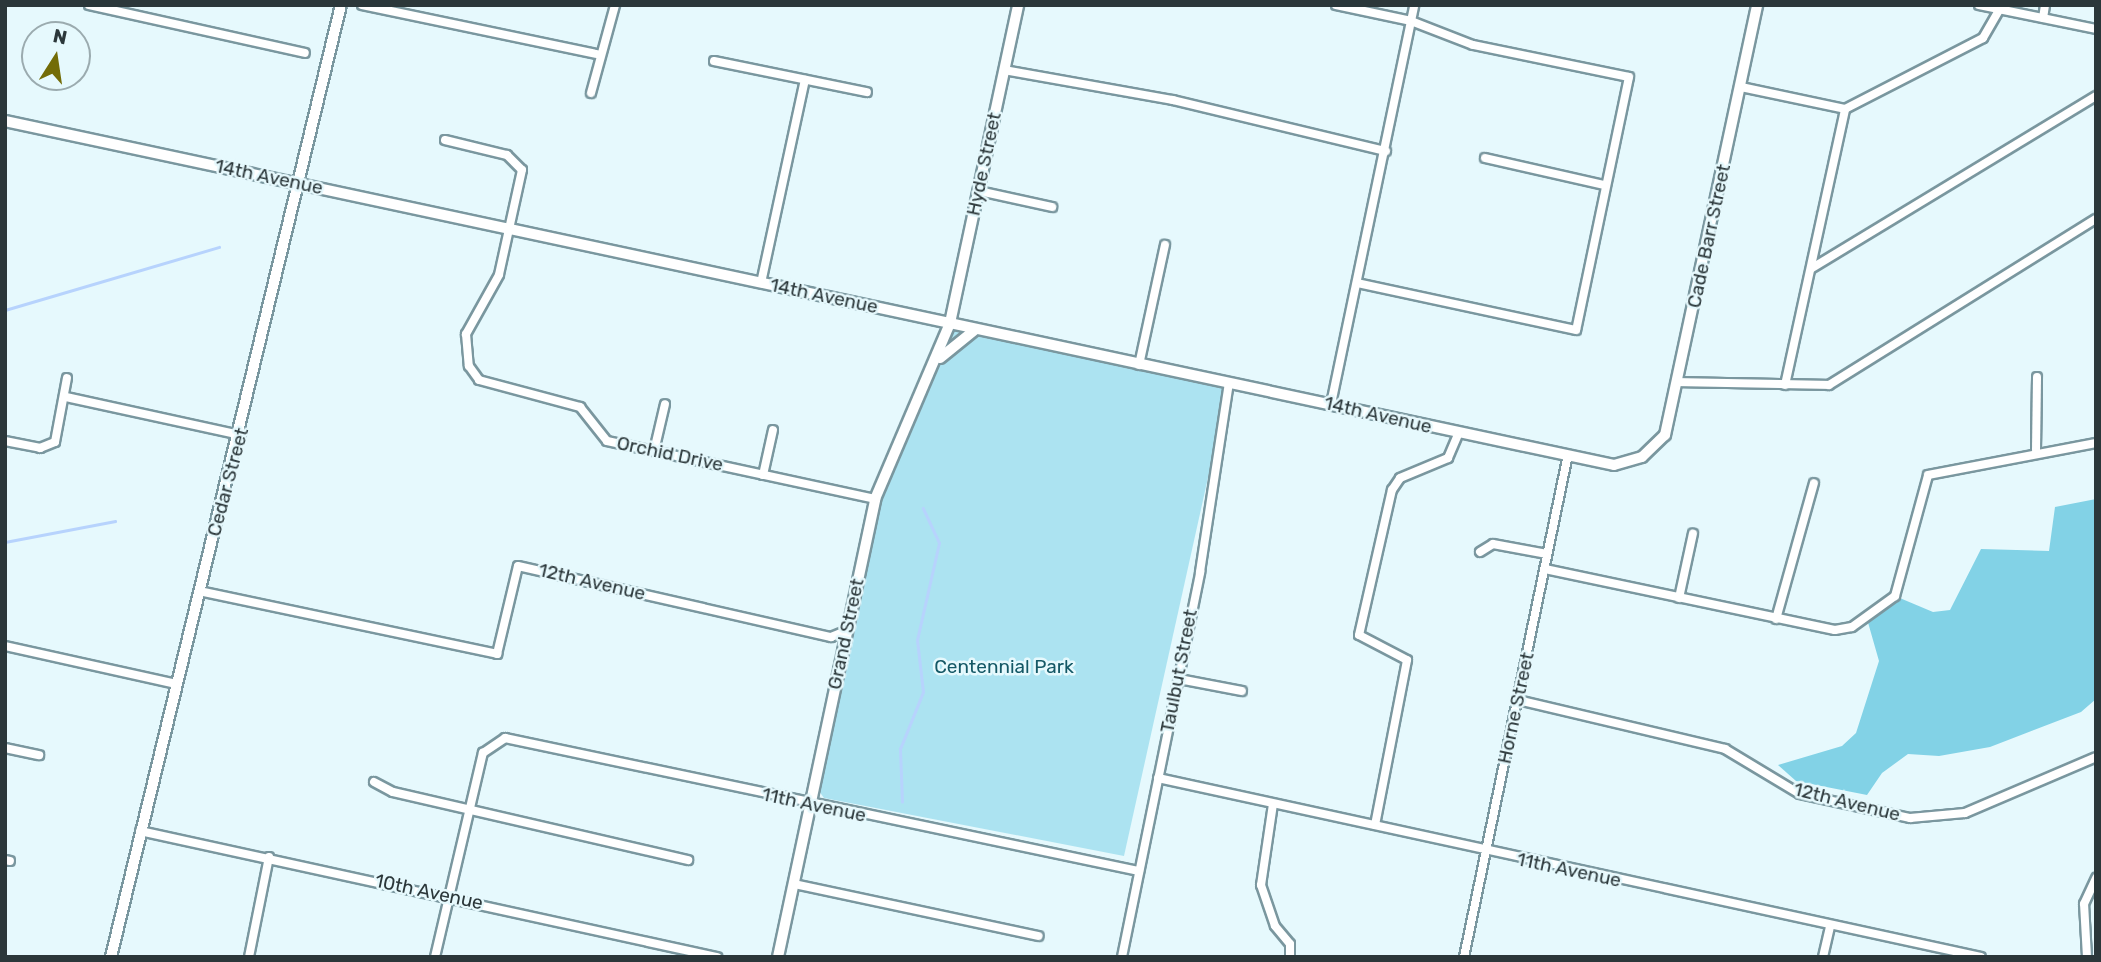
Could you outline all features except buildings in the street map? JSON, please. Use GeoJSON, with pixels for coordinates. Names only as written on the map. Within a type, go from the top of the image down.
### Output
{"type":"FeatureCollection","features":[{"type":"Feature","properties":{"kind":"street"},"geometry":{"type":"LineString","coordinates":[[89,5],[305,53]]}},
{"type":"Feature","properties":{"kind":"street","name":"Cedar Street"},"geometry":{"type":"LineString","coordinates":[[111,957],[139,831],[241,435],[341,5]]}},
{"type":"Feature","properties":{"kind":"street"},"geometry":{"type":"LineString","coordinates":[[362,5],[597,54]]}},
{"type":"Feature","properties":{"kind":"street"},"geometry":{"type":"LineString","coordinates":[[591,93],[597,54],[606,46],[615,5]]}},
{"type":"Feature","properties":{"kind":"street","name":"Hyde Street"},"geometry":{"type":"LineString","coordinates":[[950,323],[1018,5]]}},
{"type":"Feature","properties":{"kind":"street"},"geometry":{"type":"LineString","coordinates":[[1336,5],[1411,21],[1473,45],[1629,77],[1604,185],[1576,330],[1357,283]]}},
{"type":"Feature","properties":{"kind":"street"},"geometry":{"type":"LineString","coordinates":[[1331,404],[1386,151],[1414,5]]}},
{"type":"Feature","properties":{"kind":"street","name":"Cade Barr Street"},"geometry":{"type":"LineString","coordinates":[[1642,457],[1665,435],[1757,5]]}},
{"type":"Feature","properties":{"kind":"street"},"geometry":{"type":"LineString","coordinates":[[1979,5],[2096,29]]}},
{"type":"Feature","properties":{"kind":"street"},"geometry":{"type":"LineString","coordinates":[[2043,18],[2045,5]]}},
{"type":"Feature","properties":{"kind":"street"},"geometry":{"type":"LineString","coordinates":[[1741,87],[1845,109],[1983,38],[1999,10]]}},
{"type":"Feature","properties":{"kind":"street"},"geometry":{"type":"LineString","coordinates":[[714,61],[867,92]]}},
{"type":"Feature","properties":{"kind":"street"},"geometry":{"type":"LineString","coordinates":[[1004,70],[1173,100],[1386,151]]}},
{"type":"Feature","properties":{"kind":"street"},"geometry":{"type":"LineString","coordinates":[[761,283],[805,80]]}},
{"type":"Feature","properties":{"kind":"street"},"geometry":{"type":"LineString","coordinates":[[1812,268],[2096,96]]}},
{"type":"Feature","properties":{"kind":"street"},"geometry":{"type":"LineString","coordinates":[[1785,385],[1845,109]]}},
{"type":"Feature","properties":{"kind":"street","name":"14th Avenue"},"geometry":{"type":"LineString","coordinates":[[5,121],[1331,404],[1567,459],[1614,465],[1642,457]]}},
{"type":"Feature","properties":{"kind":"street","name":"Orchid Drive"},"geometry":{"type":"LineString","coordinates":[[445,140],[507,155],[520,164],[509,229],[496,281],[467,328],[471,372],[488,385],[576,405],[602,438],[875,499]]}},
{"type":"Feature","properties":{"kind":"street"},"geometry":{"type":"LineString","coordinates":[[1485,158],[1604,185]]}},
{"type":"Feature","properties":{"kind":"street"},"geometry":{"type":"LineString","coordinates":[[979,191],[1052,207]]}},
{"type":"Feature","properties":{"kind":"street"},"geometry":{"type":"LineString","coordinates":[[1678,382],[1829,385],[2096,219]]}},
{"type":"Feature","properties":{"kind":"street"},"geometry":{"type":"LineString","coordinates":[[1139,365],[1165,246]]}},
{"type":"Feature","properties":{"kind":"street","name":"Grand Street"},"geometry":{"type":"LineString","coordinates":[[778,957],[875,499],[939,359],[950,323]]}},
{"type":"Feature","properties":{"kind":"street"},"geometry":{"type":"LineString","coordinates":[[939,359],[976,329]]}},
{"type":"Feature","properties":{"kind":"street"},"geometry":{"type":"LineString","coordinates":[[2036,450],[2037,377]]}},
{"type":"Feature","properties":{"kind":"street"},"geometry":{"type":"LineString","coordinates":[[5,441],[50,446],[58,438],[67,378]]}},
{"type":"Feature","properties":{"kind":"street","name":"Taulbut Street"},"geometry":{"type":"LineString","coordinates":[[1122,957],[1179,679],[1228,383]]}},
{"type":"Feature","properties":{"kind":"street"},"geometry":{"type":"LineString","coordinates":[[66,397],[241,435]]}},
{"type":"Feature","properties":{"kind":"street"},"geometry":{"type":"LineString","coordinates":[[654,451],[665,404]]}},
{"type":"Feature","properties":{"kind":"street"},"geometry":{"type":"LineString","coordinates":[[763,475],[773,430]]}},
{"type":"Feature","properties":{"kind":"street"},"geometry":{"type":"LineString","coordinates":[[1375,825],[1408,669],[1403,655],[1370,646],[1359,635],[1387,500],[1400,478],[1448,457],[1458,434]]}},
{"type":"Feature","properties":{"kind":"street"},"geometry":{"type":"LineString","coordinates":[[1545,569],[1835,631],[1852,627],[1895,596],[1928,475],[2036,450],[2096,443]]}},
{"type":"Feature","properties":{"kind":"street","name":"Horne Street"},"geometry":{"type":"LineString","coordinates":[[1464,957],[1567,459]]}},
{"type":"Feature","properties":{"kind":"street"},"geometry":{"type":"LineString","coordinates":[[1776,619],[1814,483]]}},
{"type":"Feature","properties":{"kind":"street"},"geometry":{"type":"LineString","coordinates":[[1679,598],[1693,533]]}},
{"type":"Feature","properties":{"kind":"street"},"geometry":{"type":"LineString","coordinates":[[1480,552],[1493,544],[1547,554]]}},
{"type":"Feature","properties":{"kind":"street","name":"12th Avenue"},"geometry":{"type":"LineString","coordinates":[[199,591],[497,654],[518,566],[831,636],[846,631]]}},
{"type":"Feature","properties":{"kind":"street"},"geometry":{"type":"LineString","coordinates":[[5,646],[176,684]]}},
{"type":"Feature","properties":{"kind":"street"},"geometry":{"type":"LineString","coordinates":[[1179,679],[1242,691]]}},
{"type":"Feature","properties":{"kind":"street","name":"12th Avenue"},"geometry":{"type":"LineString","coordinates":[[1518,699],[1725,749],[1800,794],[1910,818],[1965,813],[2096,757]]}},
{"type":"Feature","properties":{"kind":"street","name":"11th Avenue"},"geometry":{"type":"LineString","coordinates":[[467,810],[491,743],[505,738],[809,804],[1139,871]]}},
{"type":"Feature","properties":{"kind":"street"},"geometry":{"type":"LineString","coordinates":[[5,748],[39,755]]}},
{"type":"Feature","properties":{"kind":"street","name":"11th Avenue"},"geometry":{"type":"LineString","coordinates":[[1157,778],[1487,852],[1981,957]]}},
{"type":"Feature","properties":{"kind":"street"},"geometry":{"type":"LineString","coordinates":[[374,782],[467,810],[688,860]]}},
{"type":"Feature","properties":{"kind":"street"},"geometry":{"type":"LineString","coordinates":[[1273,804],[1261,884],[1290,957]]}},
{"type":"Feature","properties":{"kind":"street"},"geometry":{"type":"LineString","coordinates":[[435,957],[467,810]]}},
{"type":"Feature","properties":{"kind":"street","name":"10th Avenue"},"geometry":{"type":"LineString","coordinates":[[139,831],[449,896],[718,957]]}},
{"type":"Feature","properties":{"kind":"street"},"geometry":{"type":"LineString","coordinates":[[249,957],[269,857]]}},
{"type":"Feature","properties":{"kind":"street"},"geometry":{"type":"LineString","coordinates":[[2087,957],[2084,904],[2096,878]]}},
{"type":"Feature","properties":{"kind":"street"},"geometry":{"type":"LineString","coordinates":[[794,884],[1039,936]]}},
{"type":"Feature","properties":{"kind":"street"},"geometry":{"type":"LineString","coordinates":[[1823,957],[1830,926]]}},
{"type":"Feature","properties":{"kind":"green space","name":"Centennial Park"},"geometry":{"type":"Polygon","coordinates":[[[950,323],[1229,383],[1124,856],[824,798],[819,791],[875,499],[950,323]]]}},
{"type":"Feature","properties":{"kind":"shaded area"},"geometry":{"type":"Polygon","coordinates":[[[2096,499],[2096,699],[2081,712],[1990,747],[1939,756],[1908,754],[1882,773],[1867,795],[1796,781],[1778,765],[1842,746],[1856,733],[1879,661],[1867,619],[1895,596],[1933,612],[1950,610],[1981,549],[2049,551],[2055,507],[2096,499]]]}},
{"type":"Feature","properties":{"kind":"waterway"},"geometry":{"type":"LineString","coordinates":[[5,310],[219,247]]}},
{"type":"Feature","properties":{"kind":"waterway"},"geometry":{"type":"LineString","coordinates":[[902,802],[900,749],[923,692],[917,640],[939,543],[923,509]]}},
{"type":"Feature","properties":{"kind":"waterway"},"geometry":{"type":"LineString","coordinates":[[5,542],[115,521]]}}]}
